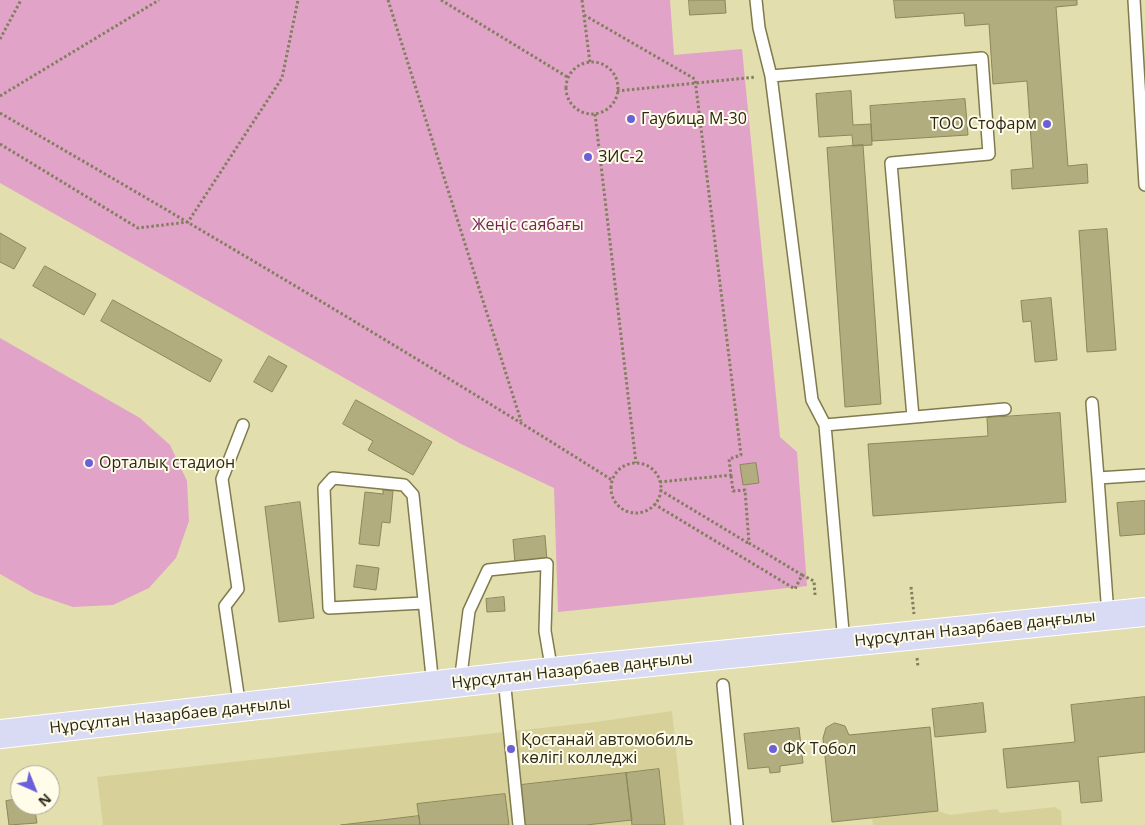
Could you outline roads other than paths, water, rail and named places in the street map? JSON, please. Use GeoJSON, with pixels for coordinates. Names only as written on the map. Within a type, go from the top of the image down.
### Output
{"type":"FeatureCollection","features":[{"type":"Feature","properties":{"kind":"main road","name":"Нұрсұлтан Назарбаев даңғылы"},"geometry":{"type":"LineString","coordinates":[[0,734],[552,672],[1145,612]]}},
{"type":"Feature","properties":{"kind":"lane"},"geometry":{"type":"LineString","coordinates":[[756,0],[759,28],[771,76],[812,400],[825,425],[844,642]]}},
{"type":"Feature","properties":{"kind":"lane"},"geometry":{"type":"LineString","coordinates":[[1134,0],[1145,185]]}},
{"type":"Feature","properties":{"kind":"lane"},"geometry":{"type":"LineString","coordinates":[[771,76],[982,58],[989,154],[891,163],[913,417]]}},
{"type":"Feature","properties":{"kind":"lane"},"geometry":{"type":"LineString","coordinates":[[1092,403],[1108,615]]}},
{"type":"Feature","properties":{"kind":"lane"},"geometry":{"type":"LineString","coordinates":[[825,425],[1005,409]]}},
{"type":"Feature","properties":{"kind":"lane"},"geometry":{"type":"LineString","coordinates":[[240,708],[225,606],[238,589],[222,479],[243,425]]}},
{"type":"Feature","properties":{"kind":"lane"},"geometry":{"type":"LineString","coordinates":[[1098,478],[1145,475]]}},
{"type":"Feature","properties":{"kind":"lane"},"geometry":{"type":"LineString","coordinates":[[423,603],[330,608],[324,488],[333,478],[404,485],[413,495],[433,686]]}},
{"type":"Feature","properties":{"kind":"lane"},"geometry":{"type":"LineString","coordinates":[[460,683],[470,611],[488,570],[547,564],[545,631],[552,672]]}},
{"type":"Feature","properties":{"kind":"lane"},"geometry":{"type":"LineString","coordinates":[[504,678],[519,825]]}},
{"type":"Feature","properties":{"kind":"lane"},"geometry":{"type":"LineString","coordinates":[[723,685],[737,825]]}},
{"type":"Feature","properties":{"kind":"place","name":"Гаубица М-30"},"geometry":{"type":"Point","coordinates":[631,119]}},
{"type":"Feature","properties":{"kind":"place","name":"ТОО Стофарм"},"geometry":{"type":"Point","coordinates":[1047,124]}},
{"type":"Feature","properties":{"kind":"place","name":"ЗИС-2"},"geometry":{"type":"Point","coordinates":[588,157]}},
{"type":"Feature","properties":{"kind":"place","name":"Орталық стадион"},"geometry":{"type":"Point","coordinates":[89,463]}},
{"type":"Feature","properties":{"kind":"place","name":"Қостанай автомобиль көлігі колледжі"},"geometry":{"type":"Point","coordinates":[511,749]}},
{"type":"Feature","properties":{"kind":"place","name":"ФК Тобол"},"geometry":{"type":"Point","coordinates":[773,749]}},
{"type":"Feature","properties":{"kind":"park label","name":"Жеңіс саябағы"},"geometry":{"type":"Point","coordinates":[528,225]}}]}
